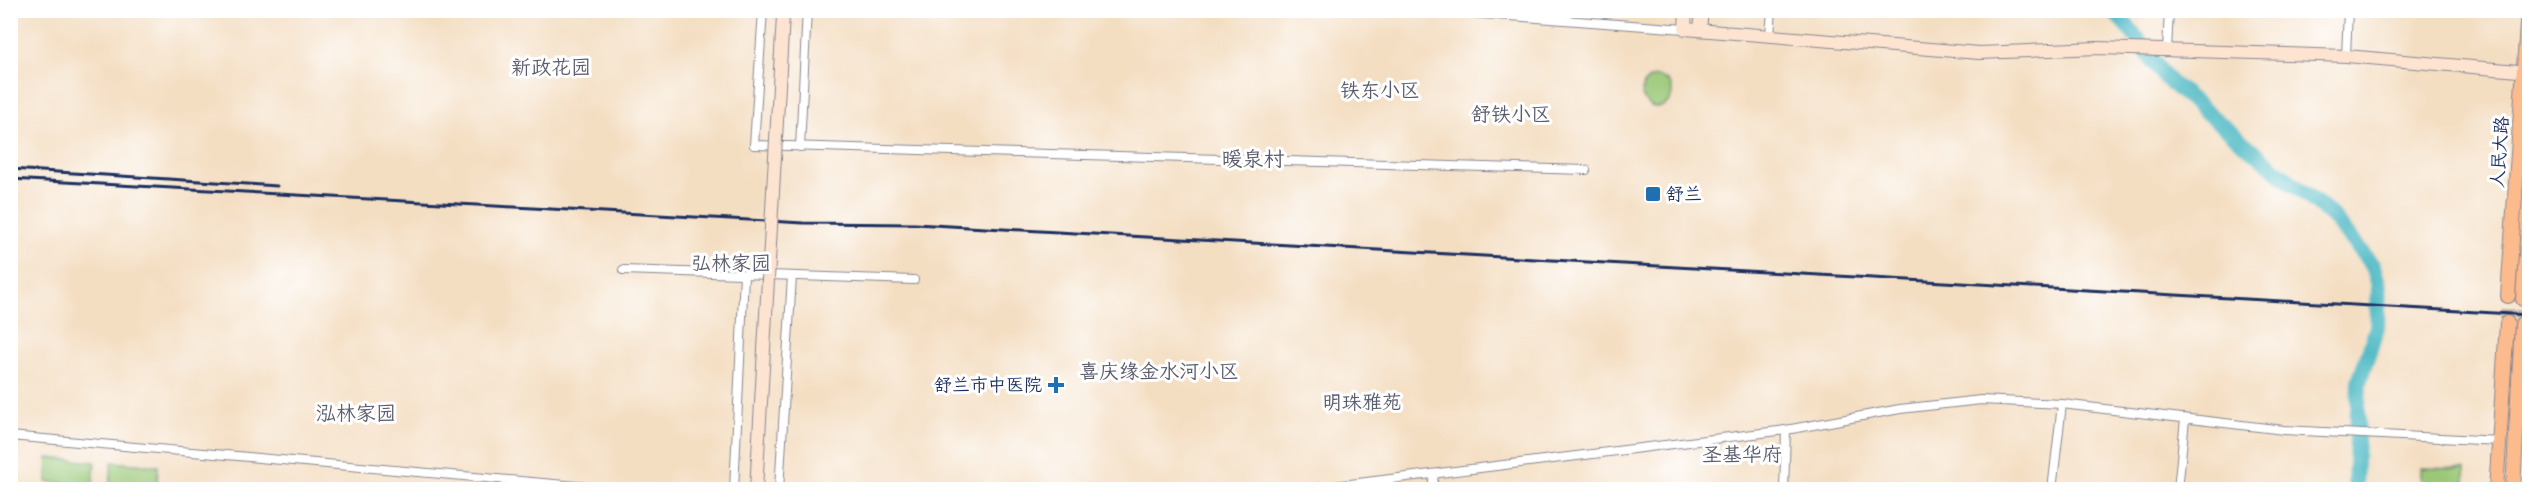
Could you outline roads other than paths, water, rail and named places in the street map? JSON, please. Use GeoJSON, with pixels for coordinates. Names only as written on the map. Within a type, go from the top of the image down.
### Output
{"type":"FeatureCollection","features":[{"type":"Feature","properties":{"kind":"main road","name":"人民大路"},"geometry":{"type":"LineString","coordinates":[[2508,296],[2527,72],[2528,10]]}},
{"type":"Feature","properties":{"kind":"main road","name":"人民大路"},"geometry":{"type":"LineString","coordinates":[[2523,299],[2529,193]]}},
{"type":"Feature","properties":{"kind":"main road"},"geometry":{"type":"LineString","coordinates":[[2496,489],[2507,323]]}},
{"type":"Feature","properties":{"kind":"main road"},"geometry":{"type":"LineString","coordinates":[[2513,489],[2522,324]]}},
{"type":"Feature","properties":{"kind":"street"},"geometry":{"type":"LineString","coordinates":[[763,10],[754,145],[1586,170]]}},
{"type":"Feature","properties":{"kind":"street"},"geometry":{"type":"LineString","coordinates":[[800,147],[807,10]]}},
{"type":"Feature","properties":{"kind":"street"},"geometry":{"type":"LineString","coordinates":[[1430,10],[1502,13],[1979,53],[2098,48],[2346,56],[2527,72]]}},
{"type":"Feature","properties":{"kind":"street"},"geometry":{"type":"LineString","coordinates":[[1684,29],[1686,10]]}},
{"type":"Feature","properties":{"kind":"street"},"geometry":{"type":"LineString","coordinates":[[1700,30],[1702,10]]}},
{"type":"Feature","properties":{"kind":"street"},"geometry":{"type":"LineString","coordinates":[[1770,35],[1772,10]]}},
{"type":"Feature","properties":{"kind":"street"},"geometry":{"type":"LineString","coordinates":[[2167,50],[2169,10]]}},
{"type":"Feature","properties":{"kind":"street"},"geometry":{"type":"LineString","coordinates":[[2346,56],[2348,10]]}},
{"type":"Feature","properties":{"kind":"street"},"geometry":{"type":"LineString","coordinates":[[756,489],[783,13]]}},
{"type":"Feature","properties":{"kind":"street"},"geometry":{"type":"LineString","coordinates":[[624,270],[914,280]]}},
{"type":"Feature","properties":{"kind":"street"},"geometry":{"type":"LineString","coordinates":[[734,489],[744,274]]}},
{"type":"Feature","properties":{"kind":"street"},"geometry":{"type":"LineString","coordinates":[[779,489],[792,276]]}},
{"type":"Feature","properties":{"kind":"street"},"geometry":{"type":"LineString","coordinates":[[1302,489],[1786,430],[1900,409],[1981,400],[2062,404],[2284,430],[2499,441]]}},
{"type":"Feature","properties":{"kind":"street"},"geometry":{"type":"LineString","coordinates":[[2052,489],[2062,404]]}},
{"type":"Feature","properties":{"kind":"street"},"geometry":{"type":"LineString","coordinates":[[2178,489],[2185,418]]}},
{"type":"Feature","properties":{"kind":"street"},"geometry":{"type":"LineString","coordinates":[[1784,489],[1786,430]]}},
{"type":"Feature","properties":{"kind":"street"},"geometry":{"type":"LineString","coordinates":[[10,436],[622,489]]}},
{"type":"Feature","properties":{"kind":"street"},"geometry":{"type":"LineString","coordinates":[[1432,489],[1434,474]]}},
{"type":"Feature","properties":{"kind":"waterway"},"geometry":{"type":"LineString","coordinates":[[2111,10],[2128,27],[2171,83],[2332,216],[2373,266],[2379,286],[2377,327],[2359,382],[2355,490]]}},
{"type":"Feature","properties":{"kind":"tunnel"},"geometry":{"type":"LineString","coordinates":[[2507,323],[2508,296]]}},
{"type":"Feature","properties":{"kind":"tunnel"},"geometry":{"type":"LineString","coordinates":[[2522,324],[2523,299]]}},
{"type":"Feature","properties":{"kind":"railway"},"geometry":{"type":"LineString","coordinates":[[10,169],[277,186]]}},
{"type":"Feature","properties":{"kind":"railway"},"geometry":{"type":"LineString","coordinates":[[10,179],[803,223],[915,224],[2530,315]]}},
{"type":"Feature","properties":{"kind":"place","name":"舒兰"},"geometry":{"type":"Point","coordinates":[1653,194]}},
{"type":"Feature","properties":{"kind":"place","name":"舒兰市中医院"},"geometry":{"type":"Point","coordinates":[1056,385]}},
{"type":"Feature","properties":{"kind":"district","name":"新政花园"},"geometry":{"type":"Point","coordinates":[551,68]}},
{"type":"Feature","properties":{"kind":"district","name":"铁东小区"},"geometry":{"type":"Point","coordinates":[1380,91]}},
{"type":"Feature","properties":{"kind":"district","name":"舒铁小区"},"geometry":{"type":"Point","coordinates":[1511,115]}},
{"type":"Feature","properties":{"kind":"district","name":"暖泉村"},"geometry":{"type":"Point","coordinates":[1253,159]}},
{"type":"Feature","properties":{"kind":"district","name":"弘林家园"},"geometry":{"type":"Point","coordinates":[731,264]}},
{"type":"Feature","properties":{"kind":"district","name":"喜庆缘金水河小区"},"geometry":{"type":"Point","coordinates":[1159,372]}},
{"type":"Feature","properties":{"kind":"district","name":"明珠雅苑"},"geometry":{"type":"Point","coordinates":[1362,403]}},
{"type":"Feature","properties":{"kind":"district","name":"泓林家园"},"geometry":{"type":"Point","coordinates":[356,414]}},
{"type":"Feature","properties":{"kind":"district","name":"圣基华府"},"geometry":{"type":"Point","coordinates":[1742,455]}}]}
